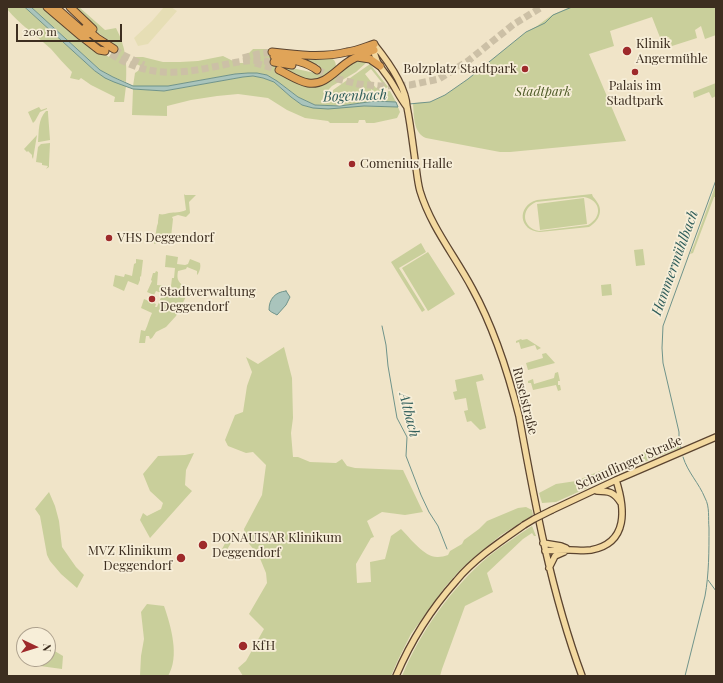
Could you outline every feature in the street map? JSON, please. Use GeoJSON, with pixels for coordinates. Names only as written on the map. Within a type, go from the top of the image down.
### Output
{"type":"FeatureCollection","features":[{"type":"Feature","properties":{"kind":"highway"},"geometry":{"type":"LineString","coordinates":[[47,7],[99,50],[109,50]]}},
{"type":"Feature","properties":{"kind":"highway"},"geometry":{"type":"LineString","coordinates":[[55,7],[109,50]]}},
{"type":"Feature","properties":{"kind":"highway"},"geometry":{"type":"LineString","coordinates":[[62,7],[109,50]]}},
{"type":"Feature","properties":{"kind":"highway"},"geometry":{"type":"LineString","coordinates":[[70,7],[104,40],[109,50]]}},
{"type":"Feature","properties":{"kind":"highway"},"geometry":{"type":"LineString","coordinates":[[273,57],[330,55],[375,48]]}},
{"type":"Feature","properties":{"kind":"highway"},"geometry":{"type":"LineString","coordinates":[[279,70],[300,81],[317,83],[332,76],[350,61],[375,48]]}},
{"type":"Feature","properties":{"kind":"highway"},"geometry":{"type":"LineString","coordinates":[[273,57],[296,61],[317,70],[295,65],[273,57]]}},
{"type":"Feature","properties":{"kind":"highway"},"geometry":{"type":"LineString","coordinates":[[357,57],[370,59],[380,66]]}},
{"type":"Feature","properties":{"kind":"main road"},"geometry":{"type":"LineString","coordinates":[[375,48],[374,56],[389,79],[401,92]]}},
{"type":"Feature","properties":{"kind":"main road"},"geometry":{"type":"LineString","coordinates":[[375,48],[400,83],[401,92]]}},
{"type":"Feature","properties":{"kind":"main road"},"geometry":{"type":"LineString","coordinates":[[389,79],[400,83]]}},
{"type":"Feature","properties":{"kind":"main road","name":"Ruselstraße"},"geometry":{"type":"LineString","coordinates":[[401,92],[406,99],[420,191],[435,226],[472,286],[482,306],[505,365],[518,416],[549,568],[566,632],[582,676]]}},
{"type":"Feature","properties":{"kind":"main road","name":"Schauflinger Straße"},"geometry":{"type":"LineString","coordinates":[[396,676],[410,645],[426,620],[456,580],[490,550],[524,525],[552,510],[616,480],[716,438]]}},
{"type":"Feature","properties":{"kind":"main road"},"geometry":{"type":"LineString","coordinates":[[545,551],[591,550],[602,547],[611,541],[619,531],[621,524],[622,511],[620,494],[616,480]]}},
{"type":"Feature","properties":{"kind":"main road"},"geometry":{"type":"LineString","coordinates":[[610,483],[621,503]]}},
{"type":"Feature","properties":{"kind":"main road"},"geometry":{"type":"LineString","coordinates":[[595,490],[610,492],[616,496]]}},
{"type":"Feature","properties":{"kind":"main road"},"geometry":{"type":"LineString","coordinates":[[543,543],[561,546],[570,550]]}},
{"type":"Feature","properties":{"kind":"main road"},"geometry":{"type":"LineString","coordinates":[[549,568],[555,556],[570,550]]}},
{"type":"Feature","properties":{"kind":"shaded area"},"geometry":{"type":"Polygon","coordinates":[[[164,7],[171,7],[177,11],[148,44],[138,46],[134,38],[164,7]]]}},
{"type":"Feature","properties":{"kind":"green space"},"geometry":{"type":"Polygon","coordinates":[[[7,7],[25,7],[95,71],[110,80],[126,86],[124,102],[114,102],[115,97],[91,85],[81,78],[79,80],[70,78],[72,72],[51,49],[17,20],[7,9],[7,7]]]}},
{"type":"Feature","properties":{"kind":"green space"},"geometry":{"type":"Polygon","coordinates":[[[31,7],[45,7],[90,45],[109,57],[116,46],[97,32],[72,7],[79,7],[105,30],[116,28],[122,42],[125,55],[126,82],[100,70],[31,7]]]}},
{"type":"Feature","properties":{"kind":"green space","name":"Stadtpark"},"geometry":{"type":"Polygon","coordinates":[[[570,7],[716,7],[716,35],[705,39],[701,26],[695,30],[697,38],[672,46],[669,37],[661,40],[652,17],[610,31],[614,46],[589,54],[626,141],[500,152],[422,136],[416,128],[413,103],[430,102],[445,95],[468,79],[526,32],[552,15],[570,7]]]}},
{"type":"Feature","properties":{"kind":"green space"},"geometry":{"type":"Polygon","coordinates":[[[253,49],[273,49],[272,63],[315,73],[319,65],[302,59],[295,59],[288,55],[330,57],[333,59],[336,64],[336,68],[332,72],[317,80],[301,79],[279,68],[278,72],[290,78],[303,84],[313,85],[330,79],[345,68],[360,60],[368,60],[356,72],[329,89],[327,102],[378,95],[371,89],[371,91],[344,95],[333,94],[333,90],[370,64],[388,87],[384,89],[382,86],[383,84],[371,69],[365,74],[376,88],[378,87],[383,92],[390,91],[396,102],[375,101],[340,106],[315,105],[298,97],[267,75],[257,73],[235,74],[168,86],[133,86],[135,73],[142,68],[135,63],[134,57],[143,57],[163,62],[180,62],[198,61],[223,56],[237,63],[244,63],[247,53],[253,49]]]}},
{"type":"Feature","properties":{"kind":"green space"},"geometry":{"type":"Polygon","coordinates":[[[253,76],[274,82],[302,105],[313,108],[364,106],[398,107],[400,112],[397,118],[374,123],[366,123],[365,120],[359,120],[358,123],[330,123],[328,121],[305,118],[287,110],[268,98],[238,94],[191,100],[167,106],[167,116],[132,115],[133,89],[164,91],[253,76]]]}},
{"type":"Feature","properties":{"kind":"green space"},"geometry":{"type":"Polygon","coordinates":[[[716,83],[716,96],[712,98],[709,92],[694,98],[693,92],[716,83]]]}},
{"type":"Feature","properties":{"kind":"green space"},"geometry":{"type":"Polygon","coordinates":[[[39,107],[41,110],[47,109],[40,112],[33,123],[28,112],[39,107]]]}},
{"type":"Feature","properties":{"kind":"green space"},"geometry":{"type":"Polygon","coordinates":[[[46,111],[48,111],[50,140],[38,142],[40,121],[46,111]]]}},
{"type":"Feature","properties":{"kind":"green space"},"geometry":{"type":"Polygon","coordinates":[[[37,135],[33,159],[32,155],[24,149],[37,135]]]}},
{"type":"Feature","properties":{"kind":"green space"},"geometry":{"type":"Polygon","coordinates":[[[50,143],[49,167],[46,169],[48,166],[36,162],[38,147],[41,144],[50,143]]]}},
{"type":"Feature","properties":{"kind":"green space"},"geometry":{"type":"Polygon","coordinates":[[[716,184],[716,197],[714,197],[693,253],[690,254],[694,245],[716,184]]]}},
{"type":"Feature","properties":{"kind":"green space"},"geometry":{"type":"Polygon","coordinates":[[[184,194],[196,195],[189,202],[190,213],[186,217],[178,215],[172,217],[171,237],[161,236],[160,242],[154,244],[159,214],[186,210],[184,194]]]}},
{"type":"Feature","properties":{"kind":"green space"},"geometry":{"type":"Polygon","coordinates":[[[592,194],[599,205],[600,213],[595,222],[589,227],[540,232],[533,231],[524,223],[523,212],[530,203],[537,200],[592,194]],[[584,197],[536,202],[527,209],[525,213],[526,222],[533,229],[539,231],[588,225],[593,222],[598,213],[597,205],[590,199],[584,197]]]}},
{"type":"Feature","properties":{"kind":"green space"},"geometry":{"type":"Polygon","coordinates":[[[584,198],[587,224],[540,230],[537,204],[584,198]]]}},
{"type":"Feature","properties":{"kind":"green space"},"geometry":{"type":"Polygon","coordinates":[[[421,243],[426,252],[399,268],[425,310],[422,312],[391,262],[421,243]]]}},
{"type":"Feature","properties":{"kind":"green space"},"geometry":{"type":"Polygon","coordinates":[[[643,249],[645,265],[636,266],[634,250],[643,249]]]}},
{"type":"Feature","properties":{"kind":"green space"},"geometry":{"type":"Polygon","coordinates":[[[428,252],[455,294],[428,311],[402,268],[428,252]]]}},
{"type":"Feature","properties":{"kind":"green space"},"geometry":{"type":"Polygon","coordinates":[[[166,255],[178,257],[177,264],[188,264],[190,259],[200,263],[200,270],[197,275],[197,271],[187,267],[186,269],[178,271],[179,281],[185,289],[190,289],[176,316],[166,327],[156,332],[152,338],[150,339],[149,336],[146,336],[145,343],[139,343],[141,330],[145,331],[152,313],[141,308],[144,299],[156,304],[155,307],[157,307],[162,295],[156,291],[154,295],[147,292],[152,281],[153,273],[156,271],[158,272],[157,285],[171,286],[172,278],[174,278],[175,268],[165,267],[166,255]]]}},
{"type":"Feature","properties":{"kind":"green space"},"geometry":{"type":"Polygon","coordinates":[[[136,259],[143,260],[141,277],[140,276],[138,285],[128,281],[124,291],[113,286],[115,275],[124,277],[125,274],[132,276],[136,259]]]}},
{"type":"Feature","properties":{"kind":"green space"},"geometry":{"type":"Polygon","coordinates":[[[611,284],[612,295],[602,296],[601,285],[611,284]]]}},
{"type":"Feature","properties":{"kind":"green space"},"geometry":{"type":"Polygon","coordinates":[[[527,339],[541,348],[537,350],[535,345],[521,349],[519,342],[516,343],[516,341],[527,339]]]}},
{"type":"Feature","properties":{"kind":"green space"},"geometry":{"type":"Polygon","coordinates":[[[284,347],[292,378],[293,418],[291,433],[293,457],[298,457],[310,462],[336,463],[342,459],[347,466],[355,468],[403,470],[423,512],[405,515],[382,512],[367,521],[374,537],[371,538],[356,564],[357,583],[371,582],[370,562],[385,559],[391,536],[401,529],[423,551],[433,556],[440,557],[448,555],[450,551],[462,544],[464,540],[487,521],[518,508],[526,507],[532,510],[533,515],[501,535],[460,570],[445,587],[411,634],[391,676],[243,676],[238,668],[246,661],[264,629],[249,614],[267,583],[266,573],[259,556],[246,540],[244,529],[262,495],[266,465],[253,452],[246,453],[228,446],[225,440],[235,415],[243,412],[247,386],[252,372],[246,357],[258,364],[284,347]]]}},
{"type":"Feature","properties":{"kind":"green space"},"geometry":{"type":"Polygon","coordinates":[[[546,353],[555,363],[528,370],[526,363],[543,358],[542,354],[546,353]]]}},
{"type":"Feature","properties":{"kind":"green space"},"geometry":{"type":"Polygon","coordinates":[[[558,372],[560,381],[558,381],[558,385],[560,385],[561,390],[558,391],[556,385],[533,390],[531,383],[528,383],[528,381],[533,379],[534,384],[554,378],[555,373],[558,372]]]}},
{"type":"Feature","properties":{"kind":"green space"},"geometry":{"type":"Polygon","coordinates":[[[482,374],[484,380],[476,382],[486,428],[480,430],[471,421],[467,422],[464,411],[468,410],[466,398],[455,400],[453,392],[457,391],[455,380],[482,374]]]}},
{"type":"Feature","properties":{"kind":"green space"},"geometry":{"type":"Polygon","coordinates":[[[676,442],[680,448],[649,460],[556,502],[542,503],[539,493],[556,484],[576,481],[645,452],[650,456],[676,442]]]}},
{"type":"Feature","properties":{"kind":"green space"},"geometry":{"type":"Polygon","coordinates":[[[194,453],[186,470],[185,485],[192,491],[150,538],[140,520],[143,513],[147,516],[161,509],[163,503],[150,491],[143,474],[158,456],[185,455],[194,453]]]}},
{"type":"Feature","properties":{"kind":"green space"},"geometry":{"type":"Polygon","coordinates":[[[49,492],[59,521],[62,547],[76,567],[84,575],[77,588],[61,574],[47,555],[40,516],[35,509],[49,492]]]}},
{"type":"Feature","properties":{"kind":"green space"},"geometry":{"type":"Polygon","coordinates":[[[532,526],[536,536],[532,533],[523,539],[487,573],[493,592],[465,606],[440,676],[402,676],[409,659],[438,611],[462,582],[489,556],[532,526]]]}},
{"type":"Feature","properties":{"kind":"green space"},"geometry":{"type":"Polygon","coordinates":[[[232,530],[237,533],[225,553],[221,551],[232,530]]]}},
{"type":"Feature","properties":{"kind":"green space"},"geometry":{"type":"Polygon","coordinates":[[[147,604],[164,606],[172,632],[174,651],[172,668],[168,676],[140,676],[144,639],[141,612],[147,604]]]}},
{"type":"Feature","properties":{"kind":"green space"},"geometry":{"type":"Polygon","coordinates":[[[56,652],[63,656],[62,669],[47,667],[56,667],[56,652]]]}},
{"type":"Feature","properties":{"kind":"water"},"geometry":{"type":"Polygon","coordinates":[[[25,7],[31,7],[100,70],[133,86],[168,86],[235,74],[257,73],[267,75],[298,97],[315,105],[340,106],[375,101],[396,102],[398,107],[364,106],[328,109],[313,108],[302,105],[274,82],[253,76],[164,91],[133,89],[105,78],[95,71],[25,7]]]}},
{"type":"Feature","properties":{"kind":"water"},"geometry":{"type":"Polygon","coordinates":[[[286,291],[290,297],[286,305],[277,315],[269,310],[271,299],[279,293],[286,291]]]}},
{"type":"Feature","properties":{"kind":"waterway","name":"Bogenbach"},"geometry":{"type":"LineString","coordinates":[[409,104],[430,102],[445,95],[468,79],[526,32],[545,23],[553,15],[572,7]]}},
{"type":"Feature","properties":{"kind":"waterway","name":"Hammermühlbach"},"geometry":{"type":"LineString","coordinates":[[681,448],[679,432],[663,363],[663,326],[716,180]]}},
{"type":"Feature","properties":{"kind":"waterway","name":"Altbach"},"geometry":{"type":"LineString","coordinates":[[382,326],[397,418],[407,437],[406,456],[421,495],[438,526],[447,549]]}},
{"type":"Feature","properties":{"kind":"waterway","name":"Hammermühlbach"},"geometry":{"type":"LineString","coordinates":[[683,457],[707,501],[709,528],[709,554],[705,596],[685,676]]}},
{"type":"Feature","properties":{"kind":"waterway"},"geometry":{"type":"LineString","coordinates":[[708,580],[716,591]]}},
{"type":"Feature","properties":{"kind":"tunnel"},"geometry":{"type":"LineString","coordinates":[[317,70],[338,79],[358,84],[380,86],[410,85],[439,79],[468,61],[514,24],[542,7]]}},
{"type":"Feature","properties":{"kind":"tunnel"},"geometry":{"type":"LineString","coordinates":[[114,49],[144,65]]}},
{"type":"Feature","properties":{"kind":"tunnel"},"geometry":{"type":"LineString","coordinates":[[243,58],[272,52]]}},
{"type":"Feature","properties":{"kind":"tunnel"},"geometry":{"type":"LineString","coordinates":[[111,54],[136,66],[160,72],[199,70],[246,61],[274,62]]}},
{"type":"Feature","properties":{"kind":"tunnel"},"geometry":{"type":"LineString","coordinates":[[255,63],[279,70]]}},
{"type":"Feature","properties":{"kind":"place","name":"Klinik Angermühle"},"geometry":{"type":"Point","coordinates":[627,51]}},
{"type":"Feature","properties":{"kind":"place","name":"Bolzplatz Stadtpark"},"geometry":{"type":"Point","coordinates":[525,69]}},
{"type":"Feature","properties":{"kind":"place","name":"Palais im Stadtpark"},"geometry":{"type":"Point","coordinates":[635,72]}},
{"type":"Feature","properties":{"kind":"place","name":"Comenius Halle"},"geometry":{"type":"Point","coordinates":[352,164]}},
{"type":"Feature","properties":{"kind":"place","name":"VHS Deggendorf"},"geometry":{"type":"Point","coordinates":[109,238]}},
{"type":"Feature","properties":{"kind":"place","name":"Stadtverwaltung Deggendorf"},"geometry":{"type":"Point","coordinates":[152,299]}},
{"type":"Feature","properties":{"kind":"place","name":"DONAUISAR Klinikum Deggendorf"},"geometry":{"type":"Point","coordinates":[203,545]}},
{"type":"Feature","properties":{"kind":"place","name":"MVZ Klinikum Deggendorf"},"geometry":{"type":"Point","coordinates":[181,558]}},
{"type":"Feature","properties":{"kind":"place","name":"KfH"},"geometry":{"type":"Point","coordinates":[243,646]}}]}
